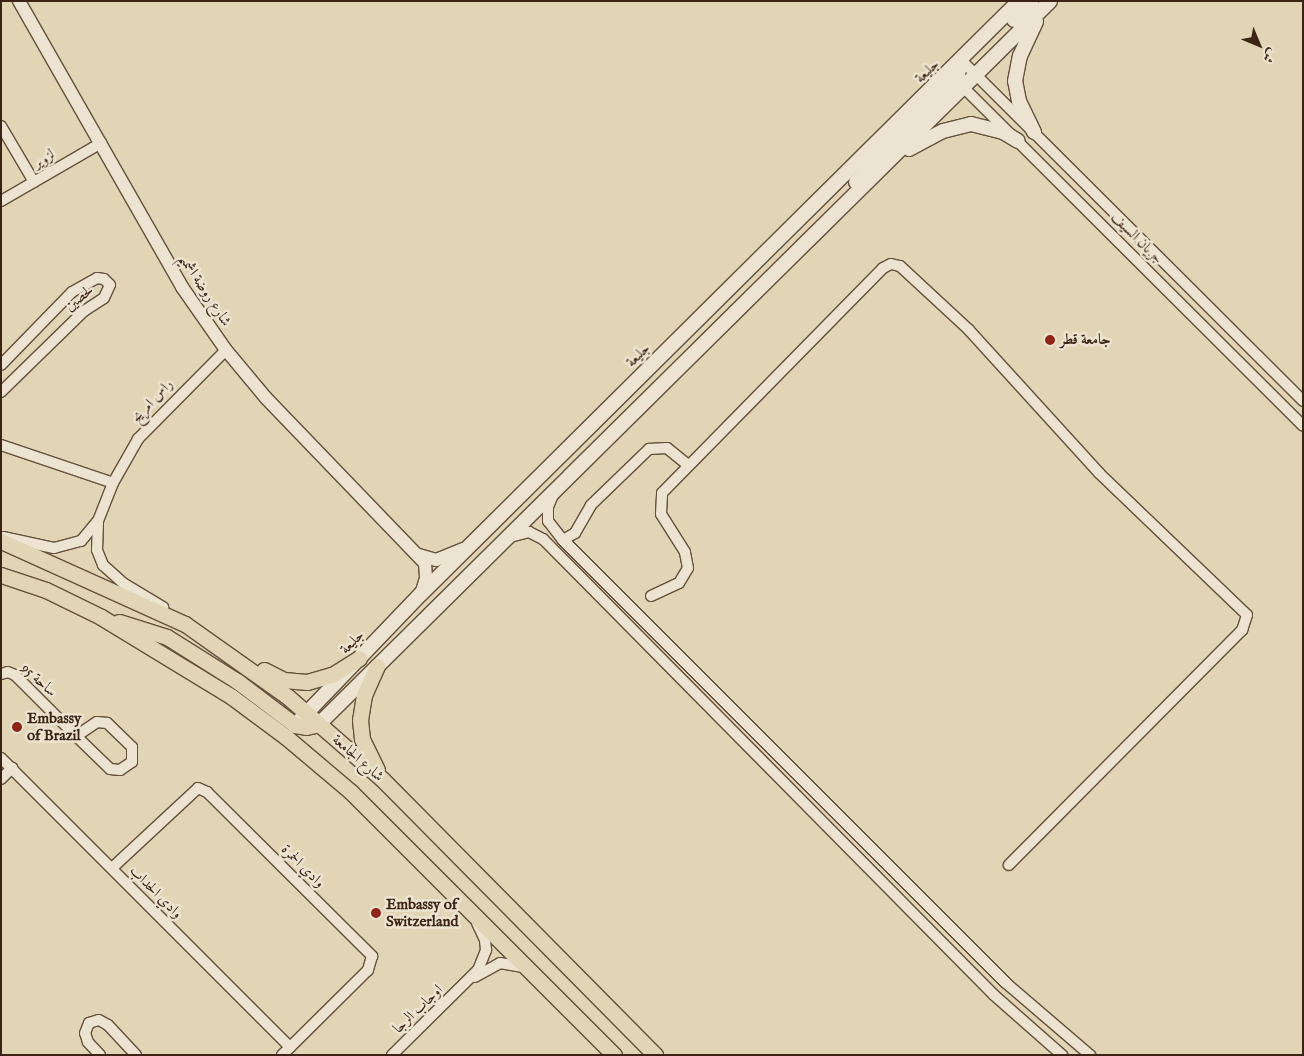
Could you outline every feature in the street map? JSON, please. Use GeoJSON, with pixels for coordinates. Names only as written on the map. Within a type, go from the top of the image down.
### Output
{"type":"FeatureCollection","features":[{"type":"Feature","properties":{"kind":"main road","name":"جليعة"},"geometry":{"type":"LineString","coordinates":[[286,737],[306,713],[470,545],[956,80],[1019,1]]}},
{"type":"Feature","properties":{"kind":"main road","name":"جليعة"},"geometry":{"type":"LineString","coordinates":[[968,67],[1042,3]]}},
{"type":"Feature","properties":{"kind":"main road"},"geometry":{"type":"LineString","coordinates":[[1034,132],[1019,101],[1015,81],[1024,45],[1042,3]]}},
{"type":"Feature","properties":{"kind":"main road"},"geometry":{"type":"LineString","coordinates":[[816,235],[820,218],[968,67]]}},
{"type":"Feature","properties":{"kind":"main road","name":"جليعة"},"geometry":{"type":"LineString","coordinates":[[319,724],[893,158],[956,80]]}},
{"type":"Feature","properties":{"kind":"main road"},"geometry":{"type":"LineString","coordinates":[[893,158],[943,131],[971,124],[1003,132],[1018,141]]}},
{"type":"Feature","properties":{"kind":"main road","name":"شارع الجامعة"},"geometry":{"type":"LineString","coordinates":[[1,539],[185,624],[242,662],[306,713],[383,780],[655,1055]]}},
{"type":"Feature","properties":{"kind":"main road","name":"شارع الجامعة"},"geometry":{"type":"LineString","coordinates":[[1,575],[46,590],[101,617],[224,692],[286,737],[351,792],[614,1055]]}},
{"type":"Feature","properties":{"kind":"main road"},"geometry":{"type":"LineString","coordinates":[[101,617],[167,637],[236,681],[295,725],[306,727],[319,724]]}},
{"type":"Feature","properties":{"kind":"main road"},"geometry":{"type":"LineString","coordinates":[[242,662],[252,663],[284,680],[300,683],[332,675],[359,658]]}},
{"type":"Feature","properties":{"kind":"main road"},"geometry":{"type":"LineString","coordinates":[[377,666],[362,704],[361,730],[367,750],[383,780]]}},
{"type":"Feature","properties":{"kind":"street","name":"شارع روضة اشميم"},"geometry":{"type":"LineString","coordinates":[[19,1],[182,287],[226,350],[266,398],[419,555]]}},
{"type":"Feature","properties":{"kind":"street","name":"جريان السيف"},"geometry":{"type":"LineString","coordinates":[[968,67],[1303,401]]}},
{"type":"Feature","properties":{"kind":"street","name":"جريان السيف"},"geometry":{"type":"LineString","coordinates":[[956,80],[1303,426]]}},
{"type":"Feature","properties":{"kind":"street"},"geometry":{"type":"LineString","coordinates":[[1,126],[34,182]]}},
{"type":"Feature","properties":{"kind":"street","name":"لزوير"},"geometry":{"type":"LineString","coordinates":[[1,201],[101,143]]}},
{"type":"Feature","properties":{"kind":"street"},"geometry":{"type":"LineString","coordinates":[[651,596],[678,583],[688,568],[687,557],[661,514],[659,503],[662,493],[883,268],[894,264],[940,300],[1099,474],[1245,611],[1248,619],[1242,630],[1009,865]]}},
{"type":"Feature","properties":{"kind":"street","name":"لحصين"},"geometry":{"type":"LineString","coordinates":[[1,365],[72,292],[97,278],[104,279],[110,285],[104,298],[84,312],[1,392]]}},
{"type":"Feature","properties":{"kind":"street","name":"راس امريح"},"geometry":{"type":"LineString","coordinates":[[1,539],[62,548],[81,541],[98,521],[113,483],[143,433],[226,350]]}},
{"type":"Feature","properties":{"kind":"street"},"geometry":{"type":"LineString","coordinates":[[1,445],[113,483]]}},
{"type":"Feature","properties":{"kind":"street"},"geometry":{"type":"LineString","coordinates":[[563,540],[575,532],[591,505],[649,449],[667,448],[688,466]]}},
{"type":"Feature","properties":{"kind":"street"},"geometry":{"type":"LineString","coordinates":[[554,492],[547,516],[563,540],[574,552],[1006,983],[1090,1055]]}},
{"type":"Feature","properties":{"kind":"street","name":"راس امريح"},"geometry":{"type":"LineString","coordinates":[[98,521],[97,550],[103,565],[123,583],[181,618],[185,624]]}},
{"type":"Feature","properties":{"kind":"street"},"geometry":{"type":"LineString","coordinates":[[509,537],[534,534],[564,562],[994,995],[1062,1055]]}},
{"type":"Feature","properties":{"kind":"street"},"geometry":{"type":"LineString","coordinates":[[419,555],[436,560],[470,545]]}},
{"type":"Feature","properties":{"kind":"street"},"geometry":{"type":"LineString","coordinates":[[564,562],[567,554],[574,552]]}},
{"type":"Feature","properties":{"kind":"street"},"geometry":{"type":"LineString","coordinates":[[419,555],[426,570],[421,594]]}},
{"type":"Feature","properties":{"kind":"street","name":"ساحة 95"},"geometry":{"type":"LineString","coordinates":[[1,674],[8,672],[15,675],[76,736],[110,769],[120,770],[132,762],[132,747],[107,723],[97,722],[76,736]]}},
{"type":"Feature","properties":{"kind":"street","name":"وادي الحداب"},"geometry":{"type":"LineString","coordinates":[[1,758],[290,1047]]}},
{"type":"Feature","properties":{"kind":"street"},"geometry":{"type":"LineString","coordinates":[[1,778],[12,768]]}},
{"type":"Feature","properties":{"kind":"street","name":"وادي الحمرة"},"geometry":{"type":"LineString","coordinates":[[112,868],[198,788],[207,792],[372,956],[368,970],[282,1055]]}},
{"type":"Feature","properties":{"kind":"street","name":"اوجاب الرجا"},"geometry":{"type":"LineString","coordinates":[[393,1054],[478,970],[486,950],[482,933],[467,908]]}},
{"type":"Feature","properties":{"kind":"street","name":"اوجاب الرجا"},"geometry":{"type":"LineString","coordinates":[[464,985],[500,963],[521,966],[542,982]]}},
{"type":"Feature","properties":{"kind":"street"},"geometry":{"type":"LineString","coordinates":[[100,1055],[88,1042],[85,1033],[89,1023],[99,1020],[136,1055]]}},
{"type":"Feature","properties":{"kind":"place","name":"جامعة قطر"},"geometry":{"type":"Point","coordinates":[1050,340]}},
{"type":"Feature","properties":{"kind":"place","name":"Embassy of Brazil"},"geometry":{"type":"Point","coordinates":[17,727]}},
{"type":"Feature","properties":{"kind":"place","name":"Embassy of Switzerland"},"geometry":{"type":"Point","coordinates":[376,913]}}]}
